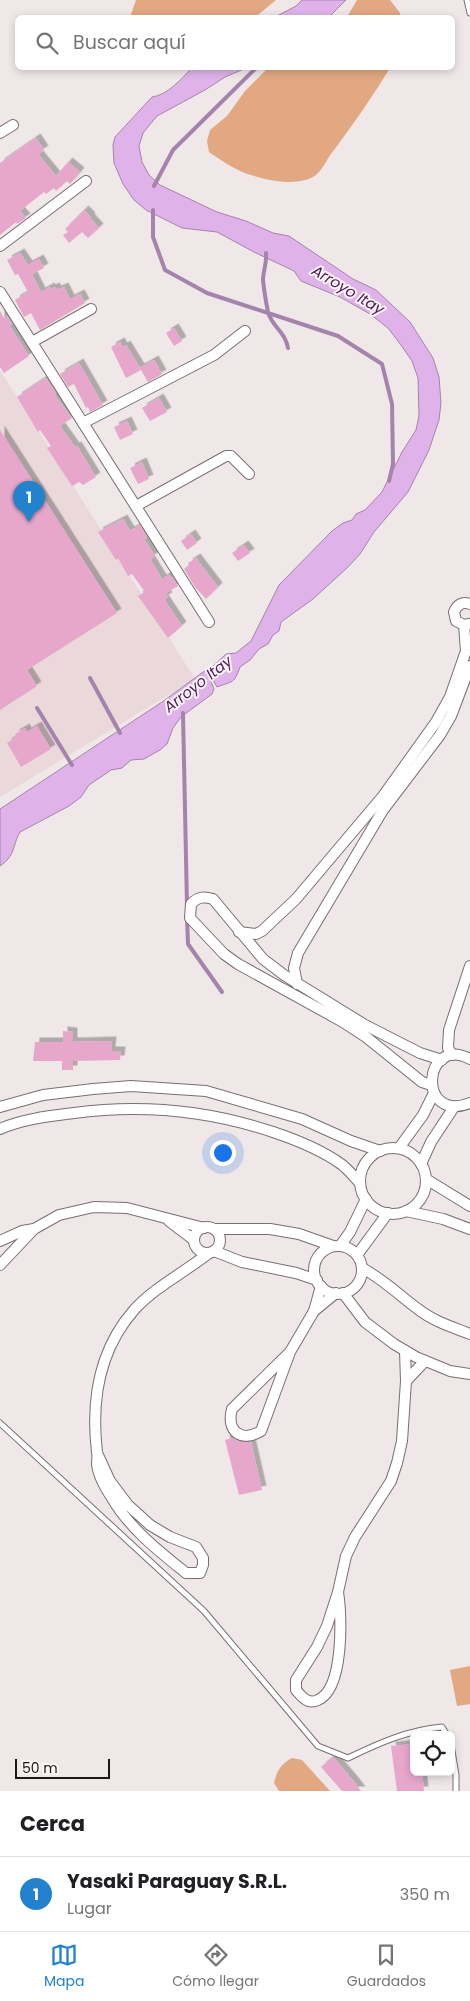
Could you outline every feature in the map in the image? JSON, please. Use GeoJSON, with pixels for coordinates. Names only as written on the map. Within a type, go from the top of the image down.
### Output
{"type":"FeatureCollection","features":[{"type":"Feature","properties":{"kind":"street"},"geometry":{"type":"LineString","coordinates":[[0,133],[13,124]]}},
{"type":"Feature","properties":{"kind":"street"},"geometry":{"type":"LineString","coordinates":[[0,246],[86,181]]}},
{"type":"Feature","properties":{"kind":"street"},"geometry":{"type":"LineString","coordinates":[[0,292],[209,622]]}},
{"type":"Feature","properties":{"kind":"street"},"geometry":{"type":"LineString","coordinates":[[32,342],[91,309]]}},
{"type":"Feature","properties":{"kind":"street"},"geometry":{"type":"LineString","coordinates":[[83,423],[214,355],[245,331]]}},
{"type":"Feature","properties":{"kind":"street"},"geometry":{"type":"LineString","coordinates":[[136,506],[226,456],[231,456],[249,474]]}},
{"type":"Feature","properties":{"kind":"street"},"geometry":{"type":"LineString","coordinates":[[239,932],[256,934],[262,931],[296,899],[383,796],[431,730],[450,697],[466,651],[467,625],[456,621],[454,612],[459,604],[470,604]]}},
{"type":"Feature","properties":{"kind":"street"},"geometry":{"type":"LineString","coordinates":[[297,984],[294,968],[298,953],[383,810],[440,735],[451,716],[470,666]]}},
{"type":"Feature","properties":{"kind":"street"},"geometry":{"type":"LineString","coordinates":[[442,1060],[420,1053],[365,1025],[297,984],[264,959],[239,932],[213,899],[197,898],[191,904],[190,918],[224,954],[252,973],[343,1022],[366,1037],[432,1089],[439,1100],[454,1107],[470,1104]]}},
{"type":"Feature","properties":{"kind":"street"},"geometry":{"type":"LineString","coordinates":[[452,1055],[448,1048],[449,1030],[470,966]]}},
{"type":"Feature","properties":{"kind":"street"},"geometry":{"type":"LineString","coordinates":[[398,1148],[423,1115],[432,1089],[434,1069],[442,1060],[452,1055],[460,1055],[470,1059]]}},
{"type":"Feature","properties":{"kind":"street"},"geometry":{"type":"LineString","coordinates":[[0,1107],[43,1095],[93,1088],[131,1086],[206,1091],[295,1117],[380,1151]]}},
{"type":"Feature","properties":{"kind":"street"},"geometry":{"type":"LineString","coordinates":[[421,1164],[435,1135],[454,1107]]}},
{"type":"Feature","properties":{"kind":"street"},"geometry":{"type":"LineString","coordinates":[[0,1130],[48,1116],[95,1110],[131,1108],[174,1110],[203,1114],[235,1121],[295,1140],[320,1151],[342,1165],[360,1183]]}},
{"type":"Feature","properties":{"kind":"street"},"geometry":{"type":"LineString","coordinates":[[398,1148],[410,1153],[421,1164],[426,1179],[425,1187],[419,1201],[406,1211],[388,1213],[376,1209],[366,1199],[360,1183],[363,1168],[367,1161],[380,1151],[398,1148]]}},
{"type":"Feature","properties":{"kind":"street"},"geometry":{"type":"LineString","coordinates":[[426,1179],[470,1206]]}},
{"type":"Feature","properties":{"kind":"street"},"geometry":{"type":"LineString","coordinates":[[290,1352],[232,1409],[229,1418],[236,1433],[244,1436],[254,1436],[261,1431],[290,1352],[314,1311],[319,1283],[314,1271],[317,1258],[326,1249],[336,1246],[350,1232],[366,1199]]}},
{"type":"Feature","properties":{"kind":"street"},"geometry":{"type":"LineString","coordinates":[[0,1265],[34,1229],[59,1215],[94,1207],[127,1208],[209,1228],[270,1229],[299,1234],[352,1250],[357,1255],[362,1268],[359,1281],[350,1290],[340,1293],[314,1311]]}},
{"type":"Feature","properties":{"kind":"street"},"geometry":{"type":"LineString","coordinates":[[406,1211],[443,1219],[470,1229]]}},
{"type":"Feature","properties":{"kind":"street"},"geometry":{"type":"LineString","coordinates":[[357,1255],[388,1213]]}},
{"type":"Feature","properties":{"kind":"street"},"geometry":{"type":"LineString","coordinates":[[164,1218],[204,1253],[212,1252],[242,1262],[296,1273],[319,1283],[330,1292],[340,1293],[365,1322],[405,1351],[450,1371],[470,1374]]}},
{"type":"Feature","properties":{"kind":"street"},"geometry":{"type":"LineString","coordinates":[[188,1270],[196,1233],[209,1228]]}},
{"type":"Feature","properties":{"kind":"street"},"geometry":{"type":"LineString","coordinates":[[98,1455],[110,1481],[128,1505],[150,1525],[170,1537],[196,1547],[203,1558],[200,1572],[186,1574],[133,1526],[112,1499],[97,1465],[98,1455],[94,1415],[97,1389],[104,1362],[116,1334],[135,1310],[157,1290],[188,1270],[218,1247],[220,1238],[209,1228]]}},
{"type":"Feature","properties":{"kind":"street"},"geometry":{"type":"LineString","coordinates":[[0,1241],[22,1231],[34,1229]]}},
{"type":"Feature","properties":{"kind":"street"},"geometry":{"type":"LineString","coordinates":[[362,1268],[376,1275],[419,1310],[445,1325],[470,1334]]}},
{"type":"Feature","properties":{"kind":"street"},"geometry":{"type":"LineString","coordinates":[[338,1592],[327,1626],[317,1647],[296,1680],[296,1690],[307,1701],[315,1702],[324,1697],[331,1684],[340,1649],[341,1632],[338,1592],[340,1575],[349,1550],[368,1515],[386,1490],[398,1463],[402,1441],[406,1381],[405,1351]]}},
{"type":"Feature","properties":{"kind":"street"},"geometry":{"type":"LineString","coordinates":[[406,1381],[425,1361]]}},
{"type":"Feature","properties":{"kind":"lane"},"geometry":{"type":"LineString","coordinates":[[467,0],[470,13]]}},
{"type":"Feature","properties":{"kind":"lane"},"geometry":{"type":"LineString","coordinates":[[0,1423],[204,1611],[318,1746],[348,1758],[379,1742],[410,1733]]}},
{"type":"Feature","properties":{"kind":"lane"},"geometry":{"type":"LineString","coordinates":[[417,1731],[442,1727],[444,1731]]}},
{"type":"Feature","properties":{"kind":"lane"},"geometry":{"type":"LineString","coordinates":[[455,1768],[456,1791]]}},
{"type":"Feature","properties":{"kind":"shaded area"},"geometry":{"type":"Polygon","coordinates":[[[136,0],[276,0],[257,15],[131,15],[136,0]]]}},
{"type":"Feature","properties":{"kind":"shaded area"},"geometry":{"type":"Polygon","coordinates":[[[357,0],[390,0],[400,13],[400,15],[348,15],[357,0]]]}},
{"type":"Feature","properties":{"kind":"shaded area"},"geometry":{"type":"Polygon","coordinates":[[[266,70],[389,70],[319,172],[308,179],[299,181],[277,181],[256,177],[238,170],[209,152],[207,141],[210,130],[227,116],[245,91],[266,70]]]}},
{"type":"Feature","properties":{"kind":"shaded area"},"geometry":{"type":"Polygon","coordinates":[[[0,370],[195,679],[0,797],[0,370]]]}},
{"type":"Feature","properties":{"kind":"shaded area"},"geometry":{"type":"Polygon","coordinates":[[[470,1666],[470,1704],[457,1706],[450,1670],[470,1666]]]}},
{"type":"Feature","properties":{"kind":"shaded area"},"geometry":{"type":"Polygon","coordinates":[[[292,1758],[302,1760],[330,1791],[279,1791],[274,1783],[277,1774],[282,1765],[292,1758]]]}},
{"type":"Feature","properties":{"kind":"water"},"geometry":{"type":"Polygon","coordinates":[[[302,0],[346,0],[331,15],[279,15],[296,6],[302,0]]]}},
{"type":"Feature","properties":{"kind":"water"},"geometry":{"type":"Polygon","coordinates":[[[190,70],[241,70],[225,77],[157,116],[143,133],[139,146],[142,162],[149,175],[160,185],[217,212],[246,221],[273,233],[289,236],[353,279],[376,290],[410,322],[433,358],[439,377],[441,403],[439,420],[429,450],[408,492],[374,532],[360,554],[313,599],[281,622],[279,631],[273,635],[268,644],[259,649],[250,660],[240,667],[230,683],[217,687],[208,671],[226,654],[236,653],[251,641],[279,585],[332,531],[365,510],[382,492],[402,452],[416,430],[419,416],[418,378],[412,361],[401,345],[388,328],[370,314],[340,297],[301,281],[294,271],[217,232],[182,228],[146,210],[134,200],[123,184],[114,163],[113,145],[115,137],[152,97],[169,90],[190,70]]]}},
{"type":"Feature","properties":{"kind":"water"},"geometry":{"type":"Polygon","coordinates":[[[206,670],[214,689],[212,694],[181,717],[173,728],[167,744],[144,759],[131,760],[122,768],[111,770],[89,785],[81,797],[69,806],[20,832],[9,858],[0,866],[0,809],[162,702],[206,670]]]}},
{"type":"Feature","properties":{"kind":"building"},"geometry":{"type":"Polygon","coordinates":[[[36,138],[44,150],[38,154],[56,176],[68,162],[80,172],[70,184],[67,181],[56,191],[54,188],[46,194],[44,192],[20,211],[26,218],[17,224],[16,222],[0,235],[0,163],[36,138]]]}},
{"type":"Feature","properties":{"kind":"building"},"geometry":{"type":"Polygon","coordinates":[[[84,210],[99,228],[88,238],[82,232],[69,243],[63,235],[68,232],[65,229],[84,210]]]}},
{"type":"Feature","properties":{"kind":"building"},"geometry":{"type":"Polygon","coordinates":[[[20,253],[28,265],[39,259],[44,268],[32,274],[41,292],[50,287],[51,289],[55,287],[57,290],[64,287],[70,299],[80,294],[85,303],[40,330],[31,313],[24,317],[15,300],[28,292],[18,274],[15,275],[7,260],[20,253]]]}},
{"type":"Feature","properties":{"kind":"building"},"geometry":{"type":"Polygon","coordinates":[[[0,311],[4,318],[7,316],[12,324],[9,325],[29,356],[4,373],[0,367],[0,311]]]}},
{"type":"Feature","properties":{"kind":"building"},"geometry":{"type":"Polygon","coordinates":[[[174,328],[182,341],[174,346],[166,333],[174,328]]]}},
{"type":"Feature","properties":{"kind":"building"},"geometry":{"type":"Polygon","coordinates":[[[120,342],[123,347],[126,345],[140,368],[154,360],[162,374],[148,382],[141,370],[126,378],[111,347],[120,342]]]}},
{"type":"Feature","properties":{"kind":"building"},"geometry":{"type":"Polygon","coordinates":[[[79,363],[103,405],[90,412],[74,384],[68,387],[60,374],[79,363]]]}},
{"type":"Feature","properties":{"kind":"building"},"geometry":{"type":"Polygon","coordinates":[[[46,378],[56,393],[54,394],[72,418],[60,426],[75,447],[77,446],[96,477],[83,485],[79,482],[72,486],[47,448],[51,446],[40,430],[38,432],[17,397],[46,378]]]}},
{"type":"Feature","properties":{"kind":"building"},"geometry":{"type":"Polygon","coordinates":[[[159,398],[167,412],[150,421],[142,408],[159,398]]]}},
{"type":"Feature","properties":{"kind":"building"},"geometry":{"type":"Polygon","coordinates":[[[127,421],[133,434],[120,440],[114,427],[127,421]]]}},
{"type":"Feature","properties":{"kind":"building"},"geometry":{"type":"Polygon","coordinates":[[[0,430],[117,613],[27,670],[37,686],[0,710],[0,430]]]}},
{"type":"Feature","properties":{"kind":"building"},"geometry":{"type":"Polygon","coordinates":[[[142,462],[149,479],[138,484],[130,468],[142,462]]]}},
{"type":"Feature","properties":{"kind":"building"},"geometry":{"type":"Polygon","coordinates":[[[123,519],[130,531],[140,525],[147,537],[144,539],[155,556],[150,559],[162,579],[169,575],[178,586],[166,593],[168,597],[164,599],[182,626],[168,638],[138,596],[145,592],[132,574],[128,576],[118,558],[116,560],[98,532],[123,519]]]}},
{"type":"Feature","properties":{"kind":"building"},"geometry":{"type":"Polygon","coordinates":[[[191,534],[197,543],[187,550],[181,541],[191,534]]]}},
{"type":"Feature","properties":{"kind":"building"},"geometry":{"type":"Polygon","coordinates":[[[244,545],[250,553],[238,561],[232,553],[244,545]]]}},
{"type":"Feature","properties":{"kind":"building"},"geometry":{"type":"Polygon","coordinates":[[[196,558],[218,587],[206,599],[195,587],[184,569],[189,565],[188,563],[196,558]]]}},
{"type":"Feature","properties":{"kind":"building"},"geometry":{"type":"Polygon","coordinates":[[[37,726],[51,749],[21,767],[7,743],[16,737],[15,734],[25,728],[27,732],[37,726]]]}},
{"type":"Feature","properties":{"kind":"building"},"geometry":{"type":"Polygon","coordinates":[[[63,1031],[73,1032],[73,1042],[112,1041],[111,1051],[121,1051],[120,1060],[73,1061],[73,1070],[62,1070],[62,1061],[33,1061],[35,1042],[63,1042],[63,1031]]]}},
{"type":"Feature","properties":{"kind":"building"},"geometry":{"type":"Polygon","coordinates":[[[232,1438],[240,1442],[251,1442],[262,1490],[239,1495],[225,1440],[232,1438]]]}},
{"type":"Feature","properties":{"kind":"building"},"geometry":{"type":"Polygon","coordinates":[[[410,1744],[410,1776],[422,1776],[424,1791],[397,1791],[391,1746],[410,1744]]]}},
{"type":"Feature","properties":{"kind":"building"},"geometry":{"type":"Polygon","coordinates":[[[333,1757],[361,1791],[342,1791],[321,1767],[333,1757]]]}},
{"type":"Feature","properties":{"kind":"waterway","name":"Arroyo Itay"},"geometry":{"type":"LineString","coordinates":[[154,186],[173,150],[254,70]]}},
{"type":"Feature","properties":{"kind":"waterway","name":"Arroyo Itay"},"geometry":{"type":"LineString","coordinates":[[153,210],[153,237],[165,270],[207,293],[338,336],[382,364],[392,404],[393,464],[389,481]]}},
{"type":"Feature","properties":{"kind":"waterway"},"geometry":{"type":"LineString","coordinates":[[266,253],[263,280],[268,312],[272,322],[284,337],[288,348]]}},
{"type":"Feature","properties":{"kind":"waterway"},"geometry":{"type":"LineString","coordinates":[[90,678],[120,733]]}},
{"type":"Feature","properties":{"kind":"waterway"},"geometry":{"type":"LineString","coordinates":[[37,708],[72,765]]}},
{"type":"Feature","properties":{"kind":"waterway"},"geometry":{"type":"LineString","coordinates":[[183,713],[187,906]]}},
{"type":"Feature","properties":{"kind":"waterway"},"geometry":{"type":"LineString","coordinates":[[187,918],[188,944],[222,992]]}},
{"type":"Feature","properties":{"kind":"place","name":"Yasaki Paraguay S.R.L."},"geometry":{"type":"Point","coordinates":[29,522]}}]}
